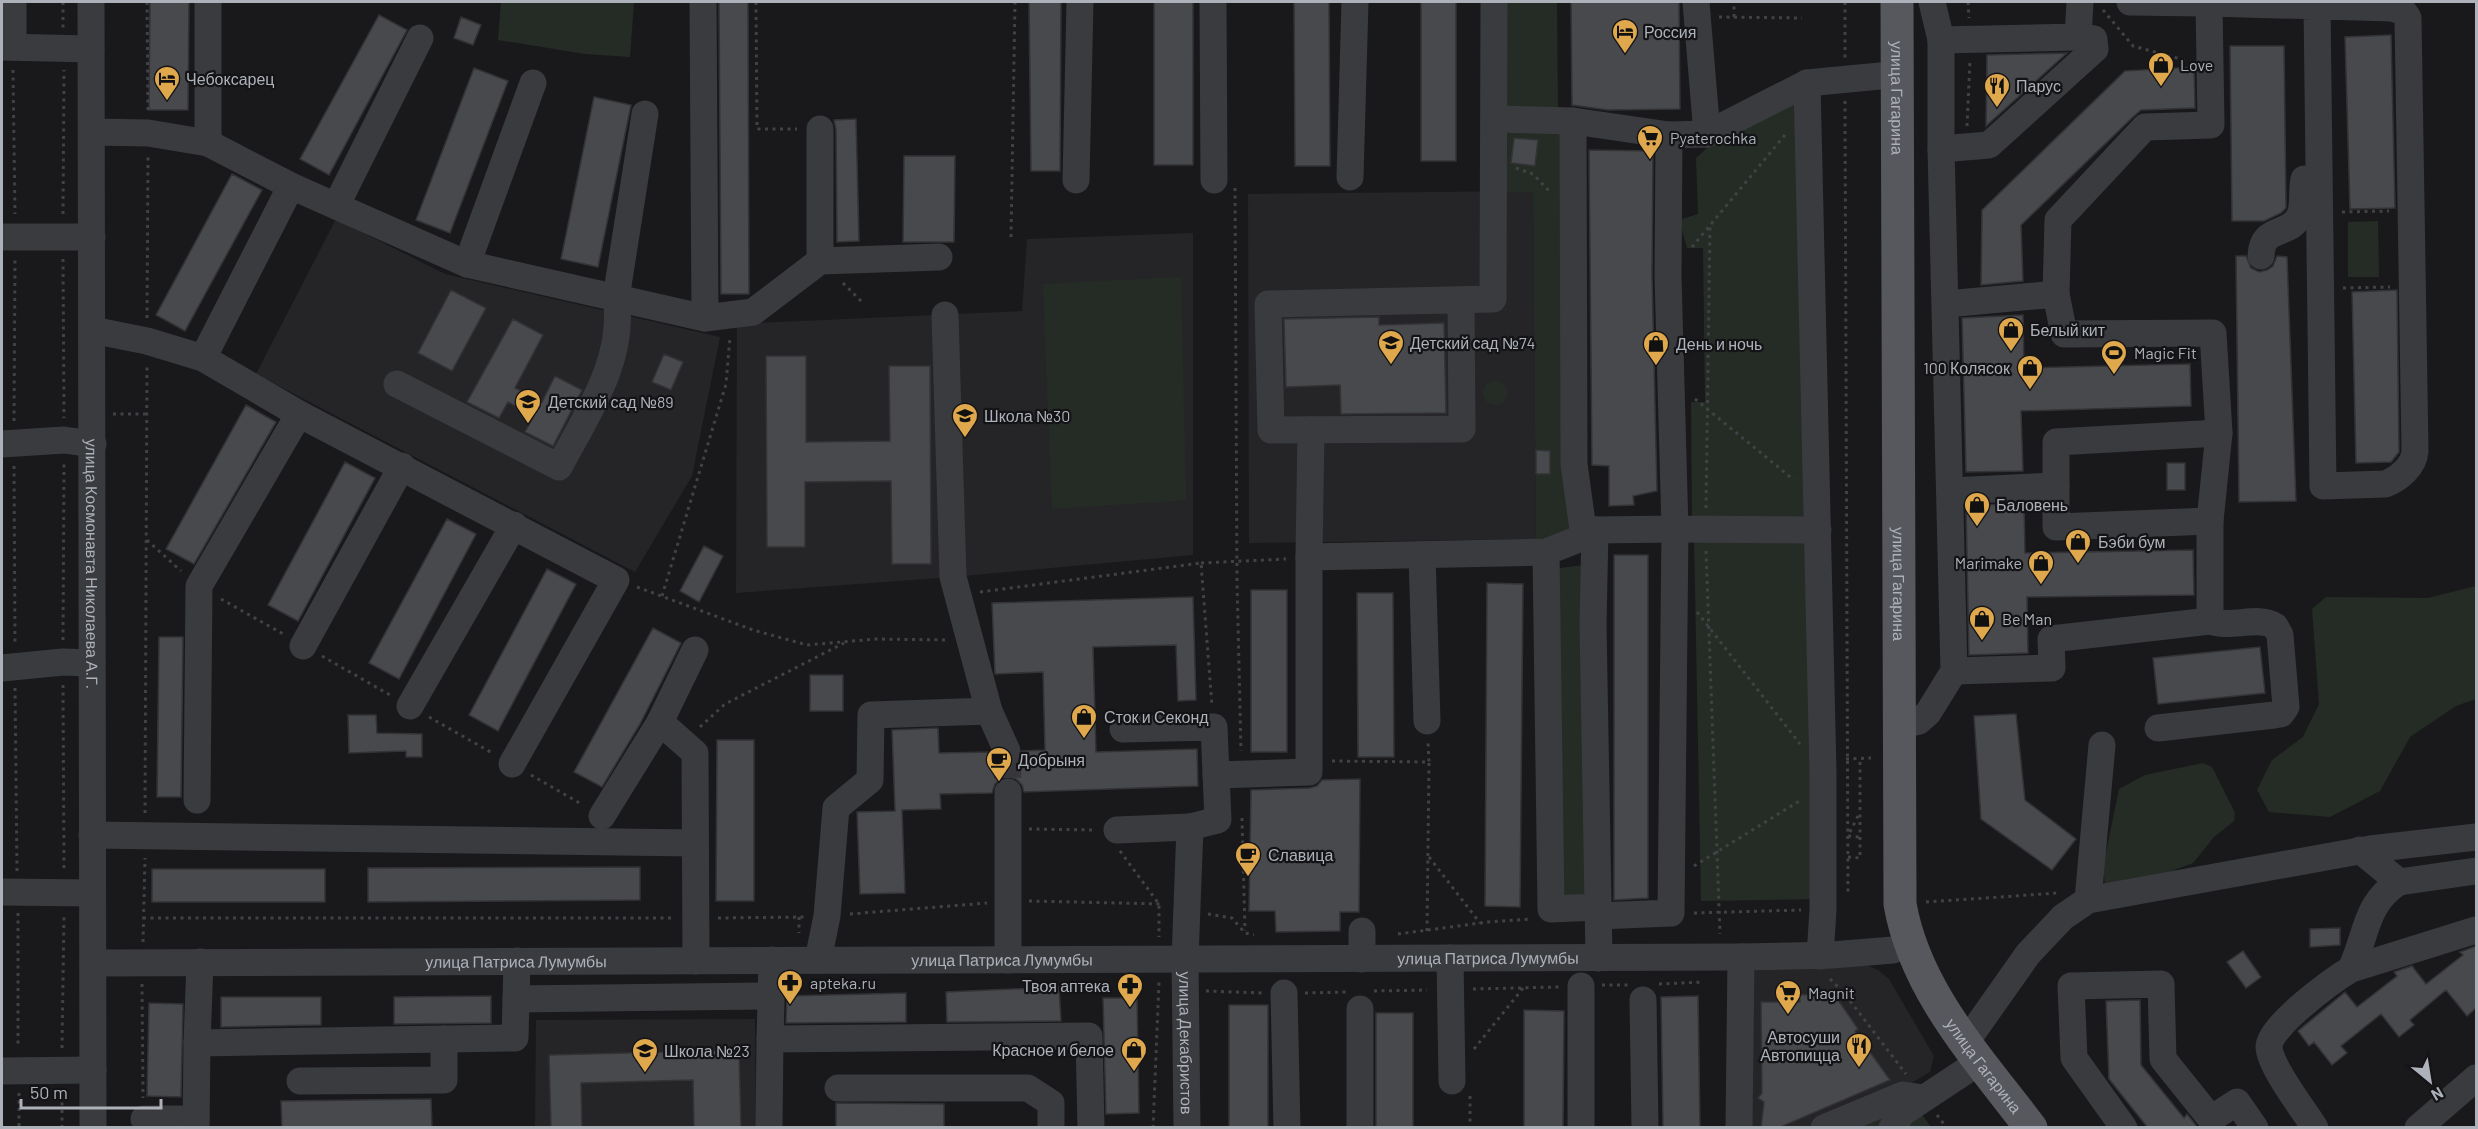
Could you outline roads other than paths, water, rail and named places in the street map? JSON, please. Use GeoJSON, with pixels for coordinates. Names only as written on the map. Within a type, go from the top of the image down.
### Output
{"type":"FeatureCollection","features":[{"type":"Feature","properties":{"kind":"main road","name":"улица Гагарина"},"geometry":{"type":"LineString","coordinates":[[1880,2],[1888,76],[1899,904],[1902,949]]}},
{"type":"Feature","properties":{"kind":"main road","name":"улица Гагарина"},"geometry":{"type":"LineString","coordinates":[[1897,2],[1888,76],[1881,879],[1884,910],[1902,949],[1935,995],[1966,1056],[2010,1128]]}},
{"type":"Feature","properties":{"kind":"main road","name":"улица Гагарина"},"geometry":{"type":"LineString","coordinates":[[1966,1056],[2031,1128]]}},
{"type":"Feature","properties":{"kind":"street"},"geometry":{"type":"LineString","coordinates":[[13,2],[7,47],[91,49]]}},
{"type":"Feature","properties":{"kind":"street","name":"улица Космонавта Николаева А.Г."},"geometry":{"type":"LineString","coordinates":[[91,2],[93,1128]]}},
{"type":"Feature","properties":{"kind":"street"},"geometry":{"type":"LineString","coordinates":[[208,2],[208,143]]}},
{"type":"Feature","properties":{"kind":"street"},"geometry":{"type":"LineString","coordinates":[[703,2],[718,316]]}},
{"type":"Feature","properties":{"kind":"street"},"geometry":{"type":"LineString","coordinates":[[1076,180],[1080,2]]}},
{"type":"Feature","properties":{"kind":"street"},"geometry":{"type":"LineString","coordinates":[[1213,2],[1225,180]]}},
{"type":"Feature","properties":{"kind":"street"},"geometry":{"type":"LineString","coordinates":[[1350,177],[1354,2]]}},
{"type":"Feature","properties":{"kind":"street"},"geometry":{"type":"LineString","coordinates":[[1461,300],[1462,429],[1271,430],[1268,304],[1494,299],[1494,2]]}},
{"type":"Feature","properties":{"kind":"street"},"geometry":{"type":"LineString","coordinates":[[1898,726],[1919,721],[1928,713],[1954,671],[1941,149],[1941,40],[1932,2]]}},
{"type":"Feature","properties":{"kind":"street"},"geometry":{"type":"LineString","coordinates":[[2078,37],[2080,2]]}},
{"type":"Feature","properties":{"kind":"street"},"geometry":{"type":"LineString","coordinates":[[2130,2],[2317,4],[2398,9],[2408,18],[2415,458],[2394,480],[2378,485],[2323,486],[2317,4]]}},
{"type":"Feature","properties":{"kind":"street"},"geometry":{"type":"LineString","coordinates":[[2209,3],[2211,125],[2145,128],[2058,220],[2056,294],[2064,334],[2213,333],[2219,434],[2210,521],[2211,621]]}},
{"type":"Feature","properties":{"kind":"street"},"geometry":{"type":"LineString","coordinates":[[1696,9],[1707,134]]}},
{"type":"Feature","properties":{"kind":"street"},"geometry":{"type":"LineString","coordinates":[[1941,40],[2078,37],[2094,39],[2095,49],[1989,145],[1941,149]]}},
{"type":"Feature","properties":{"kind":"street"},"geometry":{"type":"LineString","coordinates":[[337,204],[420,38]]}},
{"type":"Feature","properties":{"kind":"street"},"geometry":{"type":"LineString","coordinates":[[1495,119],[1573,121],[1669,135],[1707,134],[1807,96],[1888,76]]}},
{"type":"Feature","properties":{"kind":"street"},"geometry":{"type":"LineString","coordinates":[[467,264],[533,83]]}},
{"type":"Feature","properties":{"kind":"street"},"geometry":{"type":"LineString","coordinates":[[1807,96],[1818,530],[1825,967]]}},
{"type":"Feature","properties":{"kind":"street"},"geometry":{"type":"LineString","coordinates":[[397,384],[560,468],[609,372],[619,314],[616,298],[645,114]]}},
{"type":"Feature","properties":{"kind":"street"},"geometry":{"type":"LineString","coordinates":[[1573,121],[1574,464],[1590,533],[1599,958]]}},
{"type":"Feature","properties":{"kind":"street"},"geometry":{"type":"LineString","coordinates":[[820,129],[820,261]]}},
{"type":"Feature","properties":{"kind":"street"},"geometry":{"type":"LineString","coordinates":[[92,132],[148,133],[208,143],[291,186],[337,204],[467,264],[616,298],[718,316],[753,312],[820,261],[939,257]]}},
{"type":"Feature","properties":{"kind":"street"},"geometry":{"type":"LineString","coordinates":[[1546,552],[1551,909],[1671,913],[1675,529],[1668,276],[1669,135]]}},
{"type":"Feature","properties":{"kind":"street"},"geometry":{"type":"LineString","coordinates":[[2261,256],[2266,239],[2298,219],[2304,180],[2319,161]]}},
{"type":"Feature","properties":{"kind":"street"},"geometry":{"type":"LineString","coordinates":[[203,358],[291,186]]}},
{"type":"Feature","properties":{"kind":"street"},"geometry":{"type":"LineString","coordinates":[[8,237],[92,237]]}},
{"type":"Feature","properties":{"kind":"street"},"geometry":{"type":"LineString","coordinates":[[1946,304],[2056,294]]}},
{"type":"Feature","properties":{"kind":"street"},"geometry":{"type":"LineString","coordinates":[[945,315],[953,577],[989,711],[1007,751]]}},
{"type":"Feature","properties":{"kind":"street"},"geometry":{"type":"LineString","coordinates":[[92,330],[147,341],[203,358],[299,414],[616,580],[512,764]]}},
{"type":"Feature","properties":{"kind":"street"},"geometry":{"type":"LineString","coordinates":[[197,800],[199,586],[299,414]]}},
{"type":"Feature","properties":{"kind":"street"},"geometry":{"type":"LineString","coordinates":[[1228,774],[1308,772],[1311,430]]}},
{"type":"Feature","properties":{"kind":"street"},"geometry":{"type":"LineString","coordinates":[[2210,521],[2056,527],[2056,442],[2219,434]]}},
{"type":"Feature","properties":{"kind":"street"},"geometry":{"type":"LineString","coordinates":[[8,443],[64,440],[93,444]]}},
{"type":"Feature","properties":{"kind":"street"},"geometry":{"type":"LineString","coordinates":[[303,646],[402,466]]}},
{"type":"Feature","properties":{"kind":"street"},"geometry":{"type":"LineString","coordinates":[[1950,491],[2056,486]]}},
{"type":"Feature","properties":{"kind":"street"},"geometry":{"type":"LineString","coordinates":[[410,706],[514,525]]}},
{"type":"Feature","properties":{"kind":"street"},"geometry":{"type":"LineString","coordinates":[[1309,557],[1546,552],[1590,533],[1675,529],[1818,530]]}},
{"type":"Feature","properties":{"kind":"street"},"geometry":{"type":"LineString","coordinates":[[1422,555],[1427,721]]}},
{"type":"Feature","properties":{"kind":"street"},"geometry":{"type":"LineString","coordinates":[[1954,671],[2052,668],[2051,639],[2211,621],[2231,625],[2265,621],[2275,626],[2280,635],[2286,707],[2281,714],[2158,728]]}},
{"type":"Feature","properties":{"kind":"street"},"geometry":{"type":"LineString","coordinates":[[602,816],[660,722],[695,650]]}},
{"type":"Feature","properties":{"kind":"street"},"geometry":{"type":"LineString","coordinates":[[8,668],[63,662],[92,663]]}},
{"type":"Feature","properties":{"kind":"street"},"geometry":{"type":"LineString","coordinates":[[818,960],[827,916],[836,808],[870,780],[871,715],[989,711]]}},
{"type":"Feature","properties":{"kind":"street"},"geometry":{"type":"LineString","coordinates":[[660,722],[695,753],[694,843],[698,918],[696,961]]}},
{"type":"Feature","properties":{"kind":"street"},"geometry":{"type":"LineString","coordinates":[[1111,830],[1190,827],[1218,820],[1228,774],[1214,727],[1123,729]]}},
{"type":"Feature","properties":{"kind":"street"},"geometry":{"type":"LineString","coordinates":[[2088,896],[2102,745]]}},
{"type":"Feature","properties":{"kind":"street"},"geometry":{"type":"LineString","coordinates":[[1008,792],[1008,960]]}},
{"type":"Feature","properties":{"kind":"street","name":"улица Декабристов"},"geometry":{"type":"LineString","coordinates":[[1187,1128],[1186,991],[1172,959],[1186,907],[1190,827]]}},
{"type":"Feature","properties":{"kind":"street"},"geometry":{"type":"LineString","coordinates":[[92,835],[694,843]]}},
{"type":"Feature","properties":{"kind":"street"},"geometry":{"type":"LineString","coordinates":[[1824,1128],[1918,1090],[1966,1056],[2028,954],[2063,917],[2088,896],[2360,850],[2476,837]]}},
{"type":"Feature","properties":{"kind":"street"},"geometry":{"type":"LineString","coordinates":[[2360,850],[2400,882]]}},
{"type":"Feature","properties":{"kind":"street"},"geometry":{"type":"LineString","coordinates":[[2351,969],[2374,906],[2387,890],[2400,882],[2476,871]]}},
{"type":"Feature","properties":{"kind":"street"},"geometry":{"type":"LineString","coordinates":[[9,892],[92,893]]}},
{"type":"Feature","properties":{"kind":"street"},"geometry":{"type":"LineString","coordinates":[[2315,1128],[2271,1060],[2268,1045],[2275,1029],[2334,980],[2351,969],[2476,930]]}},
{"type":"Feature","properties":{"kind":"street","name":"улица Патриса Лумумбы"},"geometry":{"type":"LineString","coordinates":[[93,963],[1172,959],[1362,942],[1450,958],[1740,957],[1825,967],[1902,949]]}},
{"type":"Feature","properties":{"kind":"street"},"geometry":{"type":"LineString","coordinates":[[1738,1128],[1740,957]]}},
{"type":"Feature","properties":{"kind":"street"},"geometry":{"type":"LineString","coordinates":[[1450,958],[1452,1081]]}},
{"type":"Feature","properties":{"kind":"street"},"geometry":{"type":"LineString","coordinates":[[769,1127],[772,960]]}},
{"type":"Feature","properties":{"kind":"street"},"geometry":{"type":"LineString","coordinates":[[196,1043],[515,1038],[517,961]]}},
{"type":"Feature","properties":{"kind":"street"},"geometry":{"type":"LineString","coordinates":[[144,1119],[196,1123],[196,1043],[200,962]]}},
{"type":"Feature","properties":{"kind":"street"},"geometry":{"type":"LineString","coordinates":[[2124,1128],[2074,1058],[2071,986],[2161,984],[2163,1059],[2211,1119],[2237,1102],[2255,1128]]}},
{"type":"Feature","properties":{"kind":"street"},"geometry":{"type":"LineString","coordinates":[[1581,986],[1581,1128]]}},
{"type":"Feature","properties":{"kind":"street"},"geometry":{"type":"LineString","coordinates":[[1643,990],[1645,1128]]}},
{"type":"Feature","properties":{"kind":"street"},"geometry":{"type":"LineString","coordinates":[[1284,993],[1287,1128]]}},
{"type":"Feature","properties":{"kind":"street"},"geometry":{"type":"LineString","coordinates":[[516,999],[770,996]]}},
{"type":"Feature","properties":{"kind":"street"},"geometry":{"type":"LineString","coordinates":[[1360,997],[1360,1128]]}},
{"type":"Feature","properties":{"kind":"street"},"geometry":{"type":"LineString","coordinates":[[770,1039],[1089,1036],[1091,1128]]}},
{"type":"Feature","properties":{"kind":"street"},"geometry":{"type":"LineString","coordinates":[[300,1081],[444,1080],[444,1039]]}},
{"type":"Feature","properties":{"kind":"street"},"geometry":{"type":"LineString","coordinates":[[10,1071],[93,1070]]}},
{"type":"Feature","properties":{"kind":"street"},"geometry":{"type":"LineString","coordinates":[[2420,1127],[2476,1078]]}},
{"type":"Feature","properties":{"kind":"street"},"geometry":{"type":"LineString","coordinates":[[838,1088],[1028,1088],[1051,1104],[1051,1128]]}},
{"type":"Feature","properties":{"kind":"street"},"geometry":{"type":"LineString","coordinates":[[1892,1128],[1918,1090]]}},
{"type":"Feature","properties":{"kind":"tunnel"},"geometry":{"type":"LineString","coordinates":[[1007,751],[1008,792]]}},
{"type":"Feature","properties":{"kind":"place","name":"Россия"},"geometry":{"type":"Point","coordinates":[1625,55]}},
{"type":"Feature","properties":{"kind":"place","name":"Love"},"geometry":{"type":"Point","coordinates":[2161,88]}},
{"type":"Feature","properties":{"kind":"place","name":"Чебоксарец"},"geometry":{"type":"Point","coordinates":[167,102]}},
{"type":"Feature","properties":{"kind":"place","name":"Парус"},"geometry":{"type":"Point","coordinates":[1997,109]}},
{"type":"Feature","properties":{"kind":"place","name":"Pyaterochka"},"geometry":{"type":"Point","coordinates":[1650,161]}},
{"type":"Feature","properties":{"kind":"place","name":"Белый кит"},"geometry":{"type":"Point","coordinates":[2011,353]}},
{"type":"Feature","properties":{"kind":"place","name":"Детский сад №74"},"geometry":{"type":"Point","coordinates":[1391,366]}},
{"type":"Feature","properties":{"kind":"place","name":"День и ночь"},"geometry":{"type":"Point","coordinates":[1656,367]}},
{"type":"Feature","properties":{"kind":"place","name":"Magic Fit"},"geometry":{"type":"Point","coordinates":[2114,376]}},
{"type":"Feature","properties":{"kind":"place","name":"100 Колясок"},"geometry":{"type":"Point","coordinates":[2030,391]}},
{"type":"Feature","properties":{"kind":"place","name":"Детский сад №89"},"geometry":{"type":"Point","coordinates":[528,425]}},
{"type":"Feature","properties":{"kind":"place","name":"Школа №30"},"geometry":{"type":"Point","coordinates":[965,439]}},
{"type":"Feature","properties":{"kind":"place","name":"Баловень"},"geometry":{"type":"Point","coordinates":[1977,528]}},
{"type":"Feature","properties":{"kind":"place","name":"Бэби бум"},"geometry":{"type":"Point","coordinates":[2078,565]}},
{"type":"Feature","properties":{"kind":"place","name":"Marimake"},"geometry":{"type":"Point","coordinates":[2041,586]}},
{"type":"Feature","properties":{"kind":"place","name":"Be Man"},"geometry":{"type":"Point","coordinates":[1982,642]}},
{"type":"Feature","properties":{"kind":"place","name":"Сток и Секонд"},"geometry":{"type":"Point","coordinates":[1084,740]}},
{"type":"Feature","properties":{"kind":"place","name":"Добрыня"},"geometry":{"type":"Point","coordinates":[999,783]}},
{"type":"Feature","properties":{"kind":"place","name":"Славица"},"geometry":{"type":"Point","coordinates":[1248,878]}},
{"type":"Feature","properties":{"kind":"place","name":"apteka.ru"},"geometry":{"type":"Point","coordinates":[790,1006]}},
{"type":"Feature","properties":{"kind":"place","name":"Твоя аптека"},"geometry":{"type":"Point","coordinates":[1130,1009]}},
{"type":"Feature","properties":{"kind":"place","name":"Magnit"},"geometry":{"type":"Point","coordinates":[1788,1016]}},
{"type":"Feature","properties":{"kind":"place","name":"Автосуши Автопицца"},"geometry":{"type":"Point","coordinates":[1859,1069]}},
{"type":"Feature","properties":{"kind":"place","name":"Красное и белое"},"geometry":{"type":"Point","coordinates":[1134,1073]}},
{"type":"Feature","properties":{"kind":"place","name":"Школа №23"},"geometry":{"type":"Point","coordinates":[645,1074]}}]}
